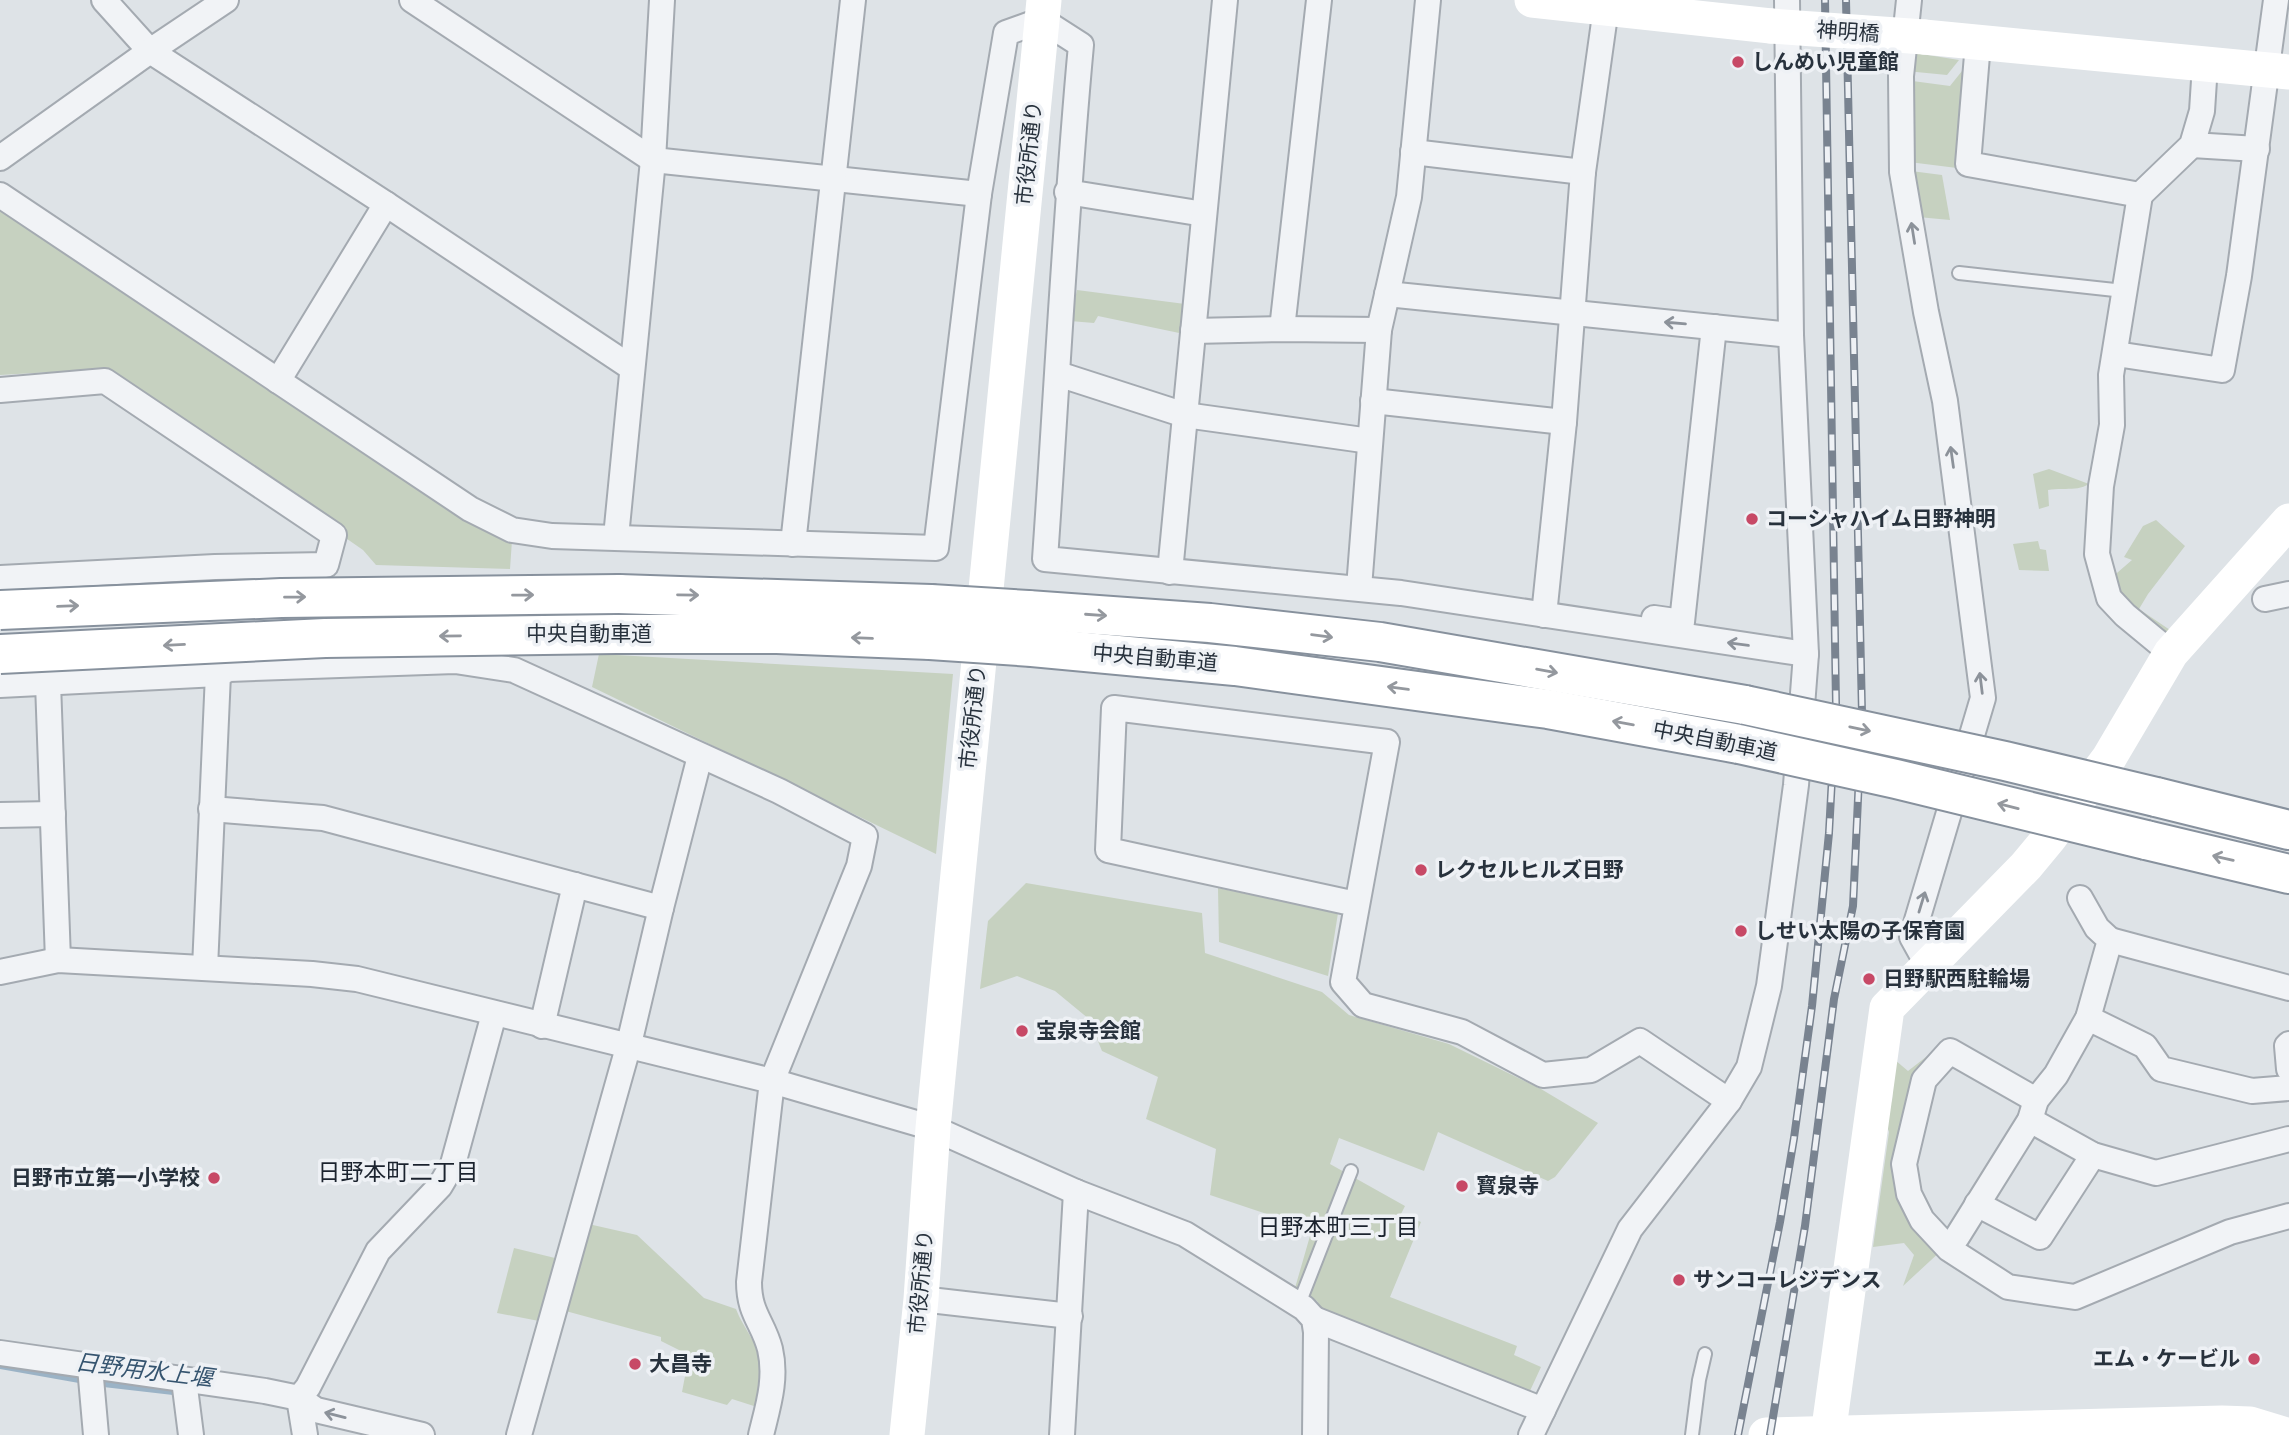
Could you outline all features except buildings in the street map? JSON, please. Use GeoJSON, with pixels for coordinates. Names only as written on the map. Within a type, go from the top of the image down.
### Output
{"type":"FeatureCollection","features":[{"type":"Feature","properties":{"kind":"highway","name":"中央自動車道"},"geometry":{"type":"LineString","coordinates":[[0,610],[281,597],[619,594],[931,622],[1032,647],[1235,666],[1548,709],[1739,744],[2289,874]]}},
{"type":"Feature","properties":{"kind":"highway","name":"中央自動車道"},"geometry":{"type":"LineString","coordinates":[[0,654],[325,638],[777,634],[931,622],[1028,610],[1210,623],[1380,642],[1745,705],[2005,761],[2289,830]]}},
{"type":"Feature","properties":{"kind":"street"},"geometry":{"type":"LineString","coordinates":[[104,0],[150,51],[632,368]]}},
{"type":"Feature","properties":{"kind":"street"},"geometry":{"type":"LineString","coordinates":[[0,158],[226,0]]}},
{"type":"Feature","properties":{"kind":"street"},"geometry":{"type":"LineString","coordinates":[[412,0],[653,160],[979,194]]}},
{"type":"Feature","properties":{"kind":"street"},"geometry":{"type":"LineString","coordinates":[[616,537],[653,160],[662,0]]}},
{"type":"Feature","properties":{"kind":"street"},"geometry":{"type":"LineString","coordinates":[[793,544],[853,0]]}},
{"type":"Feature","properties":{"kind":"street"},"geometry":{"type":"LineString","coordinates":[[1171,572],[1225,0]]}},
{"type":"Feature","properties":{"kind":"street"},"geometry":{"type":"LineString","coordinates":[[1282,329],[1319,0]]}},
{"type":"Feature","properties":{"kind":"street"},"geometry":{"type":"LineString","coordinates":[[1359,588],[1379,330],[1409,197],[1428,0]]}},
{"type":"Feature","properties":{"kind":"street","name":"神明橋"},"geometry":{"type":"LineString","coordinates":[[1532,0],[1606,8],[1779,13],[1924,37],[2277,70]]}},
{"type":"Feature","properties":{"kind":"street"},"geometry":{"type":"LineString","coordinates":[[1909,0],[1901,76],[1902,172],[1926,312],[1945,401],[1983,698],[1912,937],[1927,964]]}},
{"type":"Feature","properties":{"kind":"street"},"geometry":{"type":"LineString","coordinates":[[2116,355],[2222,370],[2257,149],[2277,70],[2276,0]]}},
{"type":"Feature","properties":{"kind":"street"},"geometry":{"type":"LineString","coordinates":[[1544,615],[1564,422],[1583,172],[1606,8]]}},
{"type":"Feature","properties":{"kind":"street"},"geometry":{"type":"LineString","coordinates":[[0,195],[470,509],[512,530],[552,536],[936,548],[979,194],[1006,33],[1043,10],[1081,45],[1068,192],[1045,559],[1359,588],[1806,654]]}},
{"type":"Feature","properties":{"kind":"street","name":"市役所通り"},"geometry":{"type":"LineString","coordinates":[[908,1435],[933,1128],[1043,10]]}},
{"type":"Feature","properties":{"kind":"street"},"geometry":{"type":"LineString","coordinates":[[1531,1435],[1630,1229],[1729,1101],[1749,1068],[1769,986],[1796,785],[1806,654],[1779,13]]}},
{"type":"Feature","properties":{"kind":"street"},"geometry":{"type":"LineString","coordinates":[[1978,43],[1968,164],[2140,195]]}},
{"type":"Feature","properties":{"kind":"street"},"geometry":{"type":"LineString","coordinates":[[2171,653],[2109,598],[2097,554],[2101,486],[2112,425],[2111,375],[2140,195],[2192,145],[2202,111],[2204,65]]}},
{"type":"Feature","properties":{"kind":"street"},"geometry":{"type":"LineString","coordinates":[[2192,145],[2257,149]]}},
{"type":"Feature","properties":{"kind":"street"},"geometry":{"type":"LineString","coordinates":[[1413,152],[1583,172]]}},
{"type":"Feature","properties":{"kind":"street"},"geometry":{"type":"LineString","coordinates":[[1068,192],[1204,214]]}},
{"type":"Feature","properties":{"kind":"street"},"geometry":{"type":"LineString","coordinates":[[278,381],[386,204]]}},
{"type":"Feature","properties":{"kind":"street"},"geometry":{"type":"LineString","coordinates":[[1387,294],[1791,335]]}},
{"type":"Feature","properties":{"kind":"street"},"geometry":{"type":"LineString","coordinates":[[1544,615],[1570,604],[1682,622],[1714,327]]}},
{"type":"Feature","properties":{"kind":"street"},"geometry":{"type":"LineString","coordinates":[[1193,331],[1379,330]]}},
{"type":"Feature","properties":{"kind":"street"},"geometry":{"type":"LineString","coordinates":[[1058,374],[1185,415],[1370,442]]}},
{"type":"Feature","properties":{"kind":"street"},"geometry":{"type":"LineString","coordinates":[[0,390],[105,381],[334,534],[326,565],[215,567],[0,578]]}},
{"type":"Feature","properties":{"kind":"street"},"geometry":{"type":"LineString","coordinates":[[1373,401],[1564,422]]}},
{"type":"Feature","properties":{"kind":"street"},"geometry":{"type":"LineString","coordinates":[[1828,1434],[1887,1008],[1927,964],[2026,866],[2050,837],[2109,758],[2171,653],[2289,521]]}},
{"type":"Feature","properties":{"kind":"street"},"geometry":{"type":"LineString","coordinates":[[205,968],[211,809],[223,672],[215,567]]}},
{"type":"Feature","properties":{"kind":"street"},"geometry":{"type":"LineString","coordinates":[[0,685],[455,661],[514,670],[779,791],[865,836],[859,866],[772,1081],[749,1282],[749,1301],[770,1348],[774,1380],[761,1435]]}},
{"type":"Feature","properties":{"kind":"street"},"geometry":{"type":"LineString","coordinates":[[48,683],[58,960]]}},
{"type":"Feature","properties":{"kind":"street"},"geometry":{"type":"LineString","coordinates":[[1356,904],[1108,850],[1114,708],[1387,742],[1343,982],[1363,1006],[1462,1032],[1543,1075],[1591,1070],[1640,1041],[1729,1101]]}},
{"type":"Feature","properties":{"kind":"street"},"geometry":{"type":"LineString","coordinates":[[519,1435],[629,1045],[700,756]]}},
{"type":"Feature","properties":{"kind":"street"},"geometry":{"type":"LineString","coordinates":[[211,809],[323,818],[661,908]]}},
{"type":"Feature","properties":{"kind":"street"},"geometry":{"type":"LineString","coordinates":[[0,816],[53,814]]}},
{"type":"Feature","properties":{"kind":"street"},"geometry":{"type":"LineString","coordinates":[[542,1026],[575,885]]}},
{"type":"Feature","properties":{"kind":"street"},"geometry":{"type":"LineString","coordinates":[[2080,898],[2097,929],[2110,940],[2289,988]]}},
{"type":"Feature","properties":{"kind":"street"},"geometry":{"type":"LineString","coordinates":[[1957,1237],[2088,1018],[2110,940]]}},
{"type":"Feature","properties":{"kind":"street"},"geometry":{"type":"LineString","coordinates":[[0,972],[58,960],[312,974],[357,979],[772,1081],[933,1128],[1076,1192],[1185,1234],[1307,1312],[1543,1410]]}},
{"type":"Feature","properties":{"kind":"street"},"geometry":{"type":"LineString","coordinates":[[305,1435],[299,1398],[308,1387],[378,1251],[440,1186],[453,1164],[494,1014]]}},
{"type":"Feature","properties":{"kind":"street"},"geometry":{"type":"LineString","coordinates":[[2088,1018],[2146,1046],[2161,1069],[2252,1091],[2289,1088]]}},
{"type":"Feature","properties":{"kind":"street"},"geometry":{"type":"LineString","coordinates":[[2289,1044],[2289,1069]]}},
{"type":"Feature","properties":{"kind":"street"},"geometry":{"type":"LineString","coordinates":[[2289,1139],[2157,1173],[2093,1155],[1950,1051],[1924,1080],[1905,1164],[1909,1194],[1922,1220],[1949,1249],[2008,1287],[2076,1297],[2230,1232],[2289,1216]]}},
{"type":"Feature","properties":{"kind":"street"},"geometry":{"type":"LineString","coordinates":[[1978,1204],[2040,1237],[2093,1155]]}},
{"type":"Feature","properties":{"kind":"street"},"geometry":{"type":"LineString","coordinates":[[1062,1435],[1076,1192]]}},
{"type":"Feature","properties":{"kind":"street"},"geometry":{"type":"LineString","coordinates":[[921,1299],[1070,1315]]}},
{"type":"Feature","properties":{"kind":"street"},"geometry":{"type":"LineString","coordinates":[[1307,1312],[1316,1332],[1315,1435]]}},
{"type":"Feature","properties":{"kind":"street"},"geometry":{"type":"LineString","coordinates":[[0,1353],[90,1377],[185,1389],[265,1391],[299,1398],[316,1410],[422,1435]]}},
{"type":"Feature","properties":{"kind":"street"},"geometry":{"type":"LineString","coordinates":[[90,1377],[96,1435]]}},
{"type":"Feature","properties":{"kind":"street"},"geometry":{"type":"LineString","coordinates":[[185,1389],[191,1435]]}},
{"type":"Feature","properties":{"kind":"street"},"geometry":{"type":"LineString","coordinates":[[1766,1435],[2222,1423],[2250,1424],[2286,1435]]}},
{"type":"Feature","properties":{"kind":"lane"},"geometry":{"type":"LineString","coordinates":[[1958,273],[2124,291]]}},
{"type":"Feature","properties":{"kind":"lane"},"geometry":{"type":"LineString","coordinates":[[1307,1312],[1351,1171]]}},
{"type":"Feature","properties":{"kind":"lane"},"geometry":{"type":"LineString","coordinates":[[1692,1435],[1705,1354]]}},
{"type":"Feature","properties":{"kind":"green space"},"geometry":{"type":"Polygon","coordinates":[[[1909,52],[1959,60],[1947,75],[1906,71],[1909,52]]]}},
{"type":"Feature","properties":{"kind":"green space"},"geometry":{"type":"Polygon","coordinates":[[[1974,56],[1965,169],[1909,162],[1905,80],[1950,86],[1974,56]]]}},
{"type":"Feature","properties":{"kind":"green space"},"geometry":{"type":"Polygon","coordinates":[[[1911,171],[1942,175],[1950,220],[1918,217],[1911,171]]]}},
{"type":"Feature","properties":{"kind":"green space"},"geometry":{"type":"Polygon","coordinates":[[[0,210],[437,499],[512,540],[510,569],[376,565],[363,550],[102,369],[0,375],[0,210]]]}},
{"type":"Feature","properties":{"kind":"green space"},"geometry":{"type":"Polygon","coordinates":[[[1077,290],[1185,304],[1184,334],[1098,316],[1094,323],[1070,321],[1077,290]]]}},
{"type":"Feature","properties":{"kind":"green space"},"geometry":{"type":"Polygon","coordinates":[[[2049,469],[2089,484],[2079,488],[2048,490],[2049,506],[2039,509],[2033,474],[2049,469]]]}},
{"type":"Feature","properties":{"kind":"green space"},"geometry":{"type":"Polygon","coordinates":[[[2156,520],[2185,546],[2139,609],[2170,630],[2161,637],[2128,612],[2110,579],[2132,560],[2124,557],[2143,526],[2156,520]]]}},
{"type":"Feature","properties":{"kind":"green space"},"geometry":{"type":"Polygon","coordinates":[[[2038,541],[2040,549],[2046,550],[2049,571],[2019,570],[2013,544],[2038,541]]]}},
{"type":"Feature","properties":{"kind":"green space"},"geometry":{"type":"Polygon","coordinates":[[[599,654],[953,674],[936,854],[592,687],[599,654]]]}},
{"type":"Feature","properties":{"kind":"green space"},"geometry":{"type":"Polygon","coordinates":[[[1026,883],[1202,913],[1205,953],[1322,992],[1349,1015],[1449,1044],[1541,1089],[1598,1123],[1555,1177],[1548,1181],[1438,1132],[1424,1171],[1339,1138],[1330,1164],[1405,1206],[1401,1214],[1421,1222],[1390,1297],[1517,1346],[1514,1355],[1541,1367],[1529,1393],[1326,1320],[1317,1301],[1295,1288],[1312,1229],[1210,1195],[1216,1149],[1146,1119],[1158,1077],[1102,1051],[1089,1019],[1055,991],[1017,976],[980,989],[988,921],[1026,883]]]}},
{"type":"Feature","properties":{"kind":"green space"},"geometry":{"type":"Polygon","coordinates":[[[1218,888],[1338,913],[1328,976],[1219,942],[1218,888]]]}},
{"type":"Feature","properties":{"kind":"green space"},"geometry":{"type":"Polygon","coordinates":[[[1953,1036],[1917,1073],[1902,1159],[1943,1249],[1903,1286],[1914,1255],[1904,1243],[1873,1247],[1889,1132],[1881,1110],[1892,1101],[1895,1060],[1908,1071],[1953,1036]]]}},
{"type":"Feature","properties":{"kind":"green space"},"geometry":{"type":"Polygon","coordinates":[[[584,1223],[637,1235],[704,1298],[736,1309],[761,1360],[762,1376],[757,1407],[732,1399],[727,1405],[682,1392],[689,1355],[661,1341],[661,1337],[562,1310],[584,1223]]]}},
{"type":"Feature","properties":{"kind":"green space"},"geometry":{"type":"Polygon","coordinates":[[[514,1248],[555,1258],[539,1321],[497,1313],[514,1248]]]}},
{"type":"Feature","properties":{"kind":"waterway","name":"日野用水上堰"},"geometry":{"type":"LineString","coordinates":[[0,1366],[85,1381]]}},
{"type":"Feature","properties":{"kind":"waterway","name":"日野用水上堰"},"geometry":{"type":"LineString","coordinates":[[95,1383],[182,1393]]}},
{"type":"Feature","properties":{"kind":"railway"},"geometry":{"type":"LineString","coordinates":[[1738,1435],[1794,1138],[1812,1006],[1829,833],[1836,704],[1825,0]]}},
{"type":"Feature","properties":{"kind":"railway"},"geometry":{"type":"LineString","coordinates":[[1770,1435],[1805,1226],[1834,999],[1853,906],[1862,713],[1846,0]]}},
{"type":"Feature","properties":{"kind":"place","name":"しんめい児童館"},"geometry":{"type":"Point","coordinates":[1738,62]}},
{"type":"Feature","properties":{"kind":"place","name":"コーシャハイム日野神明"},"geometry":{"type":"Point","coordinates":[1752,519]}},
{"type":"Feature","properties":{"kind":"place","name":"レクセルヒルズ日野"},"geometry":{"type":"Point","coordinates":[1421,870]}},
{"type":"Feature","properties":{"kind":"place","name":"しせい太陽の子保育園"},"geometry":{"type":"Point","coordinates":[1741,931]}},
{"type":"Feature","properties":{"kind":"place","name":"日野駅西駐輪場"},"geometry":{"type":"Point","coordinates":[1869,979]}},
{"type":"Feature","properties":{"kind":"place","name":"宝泉寺会館"},"geometry":{"type":"Point","coordinates":[1022,1031]}},
{"type":"Feature","properties":{"kind":"place","name":"日野市立第一小学校"},"geometry":{"type":"Point","coordinates":[214,1178]}},
{"type":"Feature","properties":{"kind":"place","name":"寳泉寺"},"geometry":{"type":"Point","coordinates":[1462,1186]}},
{"type":"Feature","properties":{"kind":"place","name":"サンコーレジデンス"},"geometry":{"type":"Point","coordinates":[1679,1280]}},
{"type":"Feature","properties":{"kind":"place","name":"エム・ケービル"},"geometry":{"type":"Point","coordinates":[2254,1359]}},
{"type":"Feature","properties":{"kind":"place","name":"大昌寺"},"geometry":{"type":"Point","coordinates":[635,1364]}},
{"type":"Feature","properties":{"kind":"district","name":"日野本町二丁目"},"geometry":{"type":"Point","coordinates":[398,1172]}},
{"type":"Feature","properties":{"kind":"district","name":"日野本町三丁目"},"geometry":{"type":"Point","coordinates":[1338,1227]}}]}
